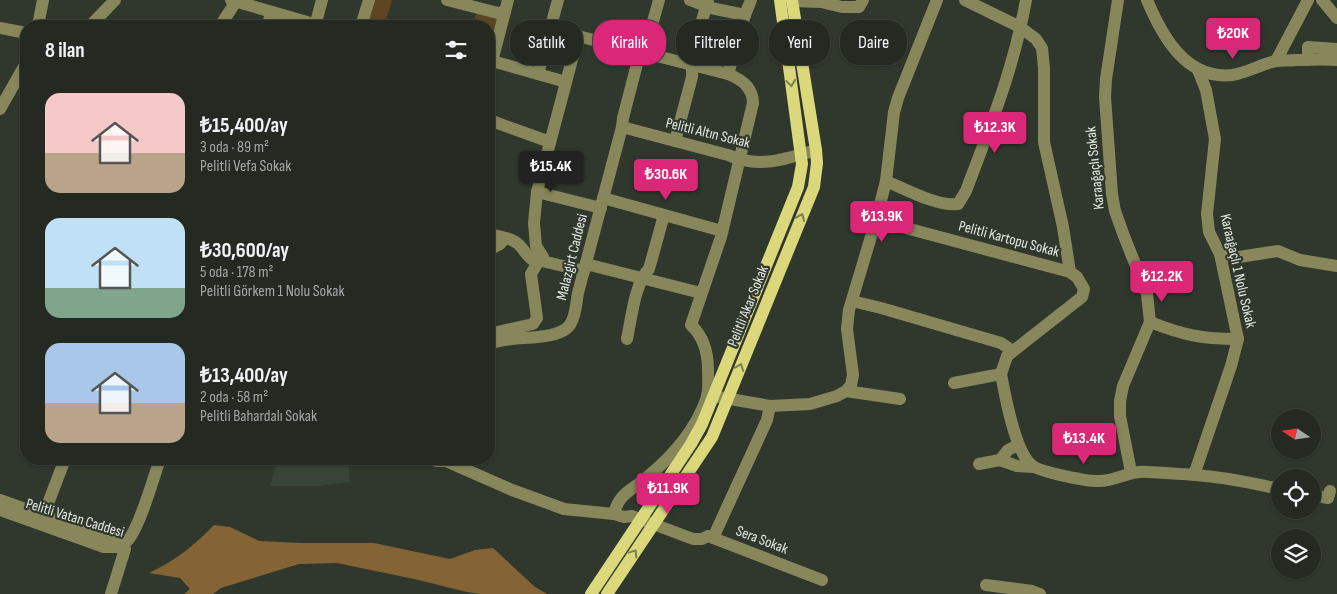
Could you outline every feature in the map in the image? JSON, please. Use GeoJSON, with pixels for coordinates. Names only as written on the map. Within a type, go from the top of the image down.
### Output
{"type":"FeatureCollection","features":[{"type":"Feature","properties":{"kind":"main road","name":"Pelitli Akar Sokak"},"geometry":{"type":"LineString","coordinates":[[607,594],[712,437],[814,187],[817,163],[816,150],[788,0]]}},
{"type":"Feature","properties":{"kind":"main road","name":"Pelitli Akar Sokak"},"geometry":{"type":"LineString","coordinates":[[591,594],[691,444],[702,424],[710,396],[798,187],[802,164],[788,0]]}},
{"type":"Feature","properties":{"kind":"street"},"geometry":{"type":"LineString","coordinates":[[39,20],[43,0]]}},
{"type":"Feature","properties":{"kind":"street"},"geometry":{"type":"LineString","coordinates":[[96,20],[115,0]]}},
{"type":"Feature","properties":{"kind":"street"},"geometry":{"type":"LineString","coordinates":[[223,20],[235,0],[298,20]]}},
{"type":"Feature","properties":{"kind":"street"},"geometry":{"type":"LineString","coordinates":[[318,20],[322,0]]}},
{"type":"Feature","properties":{"kind":"street"},"geometry":{"type":"LineString","coordinates":[[363,20],[368,0]]}},
{"type":"Feature","properties":{"kind":"street"},"geometry":{"type":"LineString","coordinates":[[447,0],[462,2],[498,13],[507,6]]}},
{"type":"Feature","properties":{"kind":"street"},"geometry":{"type":"LineString","coordinates":[[553,20],[558,0]]}},
{"type":"Feature","properties":{"kind":"street","name":"Malazgirt Caddesi"},"geometry":{"type":"LineString","coordinates":[[653,20],[659,0]]}},
{"type":"Feature","properties":{"kind":"street"},"geometry":{"type":"LineString","coordinates":[[690,0],[707,3],[745,15]]}},
{"type":"Feature","properties":{"kind":"street"},"geometry":{"type":"LineString","coordinates":[[728,74],[751,0]]}},
{"type":"Feature","properties":{"kind":"street"},"geometry":{"type":"LineString","coordinates":[[788,0],[820,2],[842,7],[859,7],[863,0]]}},
{"type":"Feature","properties":{"kind":"street"},"geometry":{"type":"LineString","coordinates":[[710,396],[770,406],[810,404],[837,396],[846,391],[851,385],[853,375],[847,329],[852,301],[886,181],[894,112],[937,0]]}},
{"type":"Feature","properties":{"kind":"street"},"geometry":{"type":"LineString","coordinates":[[965,0],[1020,27],[1036,39],[1042,48],[1044,68],[1044,142],[1064,227],[1070,272]]}},
{"type":"Feature","properties":{"kind":"street"},"geometry":{"type":"LineString","coordinates":[[886,181],[936,201],[950,205],[958,204],[966,191],[1002,97],[1026,0]]}},
{"type":"Feature","properties":{"kind":"street","name":"Karaağaçlı Sokak"},"geometry":{"type":"LineString","coordinates":[[1118,0],[1105,97],[1112,194],[1115,211],[1147,294],[1150,322],[1123,386],[1120,401],[1120,416],[1132,472]]}},
{"type":"Feature","properties":{"kind":"street"},"geometry":{"type":"LineString","coordinates":[[1147,0],[1156,23],[1165,36],[1184,60],[1198,70],[1231,75],[1276,61],[1337,60]]}},
{"type":"Feature","properties":{"kind":"street"},"geometry":{"type":"LineString","coordinates":[[1276,61],[1308,0]]}},
{"type":"Feature","properties":{"kind":"street"},"geometry":{"type":"LineString","coordinates":[[1322,0],[1337,18]]}},
{"type":"Feature","properties":{"kind":"street"},"geometry":{"type":"LineString","coordinates":[[675,141],[692,77],[692,55],[707,3]]}},
{"type":"Feature","properties":{"kind":"street"},"geometry":{"type":"LineString","coordinates":[[495,52],[507,6]]}},
{"type":"Feature","properties":{"kind":"street"},"geometry":{"type":"LineString","coordinates":[[269,20],[272,12]]}},
{"type":"Feature","properties":{"kind":"street"},"geometry":{"type":"LineString","coordinates":[[0,28],[20,32]]}},
{"type":"Feature","properties":{"kind":"street"},"geometry":{"type":"LineString","coordinates":[[1308,60],[1308,47],[1337,49]]}},
{"type":"Feature","properties":{"kind":"street"},"geometry":{"type":"LineString","coordinates":[[614,514],[620,498],[645,480],[675,452],[710,396],[705,347],[702,338],[691,326],[722,231],[753,103],[753,95],[749,87],[736,77],[666,60]]}},
{"type":"Feature","properties":{"kind":"street"},"geometry":{"type":"LineString","coordinates":[[538,74],[540,65]]}},
{"type":"Feature","properties":{"kind":"street"},"geometry":{"type":"LineString","coordinates":[[495,333],[533,324],[537,318],[531,274],[543,257],[536,246],[534,223],[537,192],[571,65]]}},
{"type":"Feature","properties":{"kind":"street","name":"Malazgirt Caddesi"},"geometry":{"type":"LineString","coordinates":[[495,342],[512,338],[555,334],[565,331],[570,326],[638,65]]}},
{"type":"Feature","properties":{"kind":"street"},"geometry":{"type":"LineString","coordinates":[[495,68],[538,74],[566,82]]}},
{"type":"Feature","properties":{"kind":"street","name":"Karaağaçlı 1 Nolu Sokak"},"geometry":{"type":"LineString","coordinates":[[1194,475],[1233,360],[1238,339],[1220,254],[1210,232],[1207,214],[1215,140],[1206,90],[1198,70]]}},
{"type":"Feature","properties":{"kind":"street"},"geometry":{"type":"LineString","coordinates":[[0,109],[20,74]]}},
{"type":"Feature","properties":{"kind":"street"},"geometry":{"type":"LineString","coordinates":[[495,122],[550,142]]}},
{"type":"Feature","properties":{"kind":"street","name":"Pelitli Altın Sokak"},"geometry":{"type":"LineString","coordinates":[[622,127],[738,159],[769,162],[816,150]]}},
{"type":"Feature","properties":{"kind":"street"},"geometry":{"type":"LineString","coordinates":[[537,192],[664,215],[722,231]]}},
{"type":"Feature","properties":{"kind":"street"},"geometry":{"type":"LineString","coordinates":[[626,339],[642,278],[649,268],[664,215]]}},
{"type":"Feature","properties":{"kind":"street","name":"Pelitli Kartopu Sokak"},"geometry":{"type":"LineString","coordinates":[[876,220],[1070,272],[1077,277],[1084,289],[1082,297],[1007,356],[1001,374]]}},
{"type":"Feature","properties":{"kind":"street"},"geometry":{"type":"LineString","coordinates":[[495,236],[517,243],[531,259],[642,278],[701,293]]}},
{"type":"Feature","properties":{"kind":"street"},"geometry":{"type":"LineString","coordinates":[[495,247],[505,238]]}},
{"type":"Feature","properties":{"kind":"street"},"geometry":{"type":"LineString","coordinates":[[1220,254],[1239,257],[1278,251],[1300,260],[1337,266]]}},
{"type":"Feature","properties":{"kind":"street"},"geometry":{"type":"LineString","coordinates":[[852,301],[994,341],[1013,351]]}},
{"type":"Feature","properties":{"kind":"street"},"geometry":{"type":"LineString","coordinates":[[1150,322],[1179,333],[1200,338],[1238,339]]}},
{"type":"Feature","properties":{"kind":"street"},"geometry":{"type":"LineString","coordinates":[[954,383],[1001,374],[1018,445],[1033,467]]}},
{"type":"Feature","properties":{"kind":"street"},"geometry":{"type":"LineString","coordinates":[[846,391],[900,400]]}},
{"type":"Feature","properties":{"kind":"street","name":"Sera Sokak"},"geometry":{"type":"LineString","coordinates":[[770,406],[767,420],[713,538],[822,580]]}},
{"type":"Feature","properties":{"kind":"street"},"geometry":{"type":"LineString","coordinates":[[1000,460],[1008,450],[1018,445]]}},
{"type":"Feature","properties":{"kind":"street"},"geometry":{"type":"LineString","coordinates":[[979,464],[1000,460],[1016,466],[1033,467],[1064,476],[1098,482],[1111,480],[1132,472],[1194,475],[1271,488]]}},
{"type":"Feature","properties":{"kind":"street"},"geometry":{"type":"LineString","coordinates":[[0,500],[42,520],[63,465]]}},
{"type":"Feature","properties":{"kind":"street"},"geometry":{"type":"LineString","coordinates":[[117,547],[127,542],[138,522],[158,465]]}},
{"type":"Feature","properties":{"kind":"street"},"geometry":{"type":"LineString","coordinates":[[455,465],[512,490],[564,509],[614,514],[624,517],[632,516],[694,539],[702,539],[708,536],[713,538]]}},
{"type":"Feature","properties":{"kind":"street"},"geometry":{"type":"LineString","coordinates":[[1321,497],[1328,498],[1330,491]]}},
{"type":"Feature","properties":{"kind":"street","name":"Pelitli Vatan Caddesi"},"geometry":{"type":"LineString","coordinates":[[0,510],[42,520],[104,547],[125,549],[111,594]]}},
{"type":"Feature","properties":{"kind":"street"},"geometry":{"type":"LineString","coordinates":[[986,585],[1032,591],[1040,594]]}},
{"type":"Feature","properties":{"kind":"shaded area"},"geometry":{"type":"Polygon","coordinates":[[[370,0],[392,0],[386,20],[364,20],[370,0]]]}},
{"type":"Feature","properties":{"kind":"shaded area"},"geometry":{"type":"Polygon","coordinates":[[[477,11],[499,15],[495,31],[495,20],[474,20],[477,11]]]}},
{"type":"Feature","properties":{"kind":"shaded area"},"geometry":{"type":"Polygon","coordinates":[[[276,465],[349,465],[350,482],[320,486],[270,486],[276,465]]]}},
{"type":"Feature","properties":{"kind":"shaded area"},"geometry":{"type":"Polygon","coordinates":[[[214,525],[230,527],[259,541],[374,543],[450,559],[475,550],[493,548],[535,587],[547,594],[480,594],[337,563],[299,564],[221,588],[213,594],[184,594],[190,589],[180,578],[149,573],[184,552],[214,525]]]}}]}
